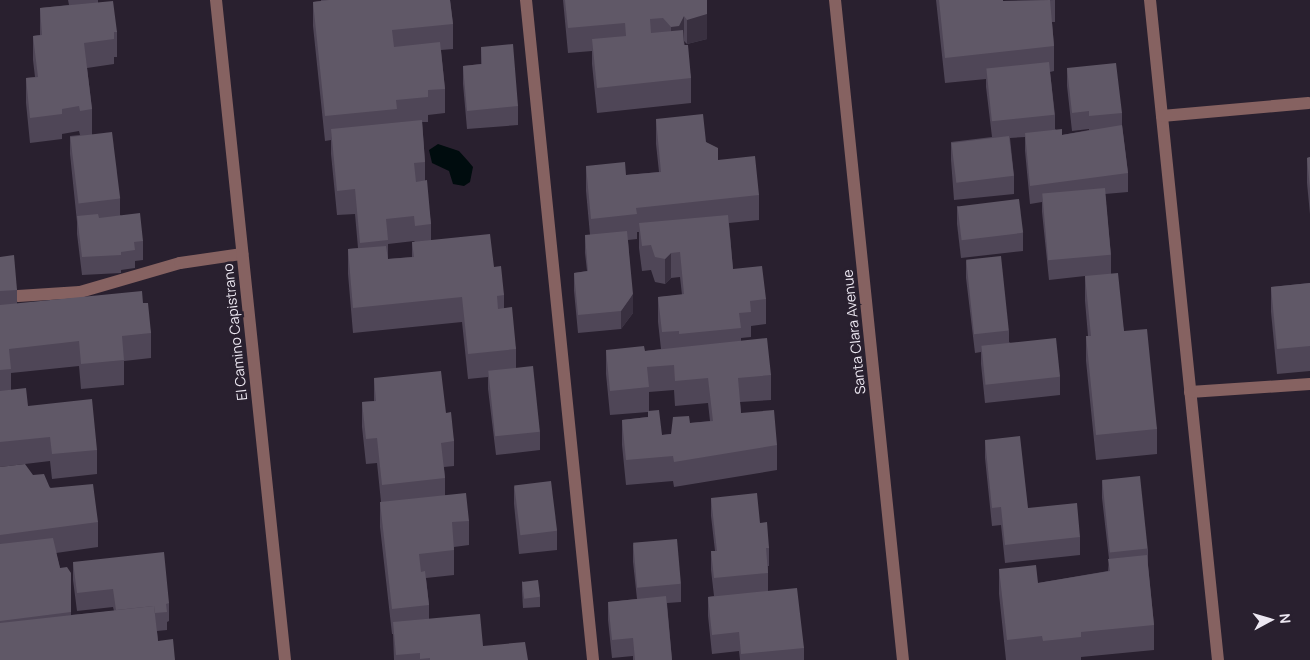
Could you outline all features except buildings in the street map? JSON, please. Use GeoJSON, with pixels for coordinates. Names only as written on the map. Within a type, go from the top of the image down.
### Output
{"type":"FeatureCollection","features":[{"type":"Feature","properties":{"kind":"street","name":"El Camino Capistrano"},"geometry":{"type":"LineString","coordinates":[[216,0],[285,660]]}},
{"type":"Feature","properties":{"kind":"street"},"geometry":{"type":"LineString","coordinates":[[526,0],[593,660]]}},
{"type":"Feature","properties":{"kind":"street","name":"Santa Clara Avenue"},"geometry":{"type":"LineString","coordinates":[[835,0],[903,660]]}},
{"type":"Feature","properties":{"kind":"street"},"geometry":{"type":"LineString","coordinates":[[1150,0],[1218,660]]}},
{"type":"Feature","properties":{"kind":"street"},"geometry":{"type":"LineString","coordinates":[[1162,116],[1308,102]]}},
{"type":"Feature","properties":{"kind":"street"},"geometry":{"type":"LineString","coordinates":[[18,296],[80,292],[110,285],[172,264],[242,254]]}},
{"type":"Feature","properties":{"kind":"street"},"geometry":{"type":"LineString","coordinates":[[1190,392],[1310,384]]}},
{"type":"Feature","properties":{"kind":"shaded area"},"geometry":{"type":"Polygon","coordinates":[[[438,144],[459,151],[468,161],[473,167],[470,182],[464,186],[453,184],[449,171],[432,163],[429,150],[438,144]]]}}]}
